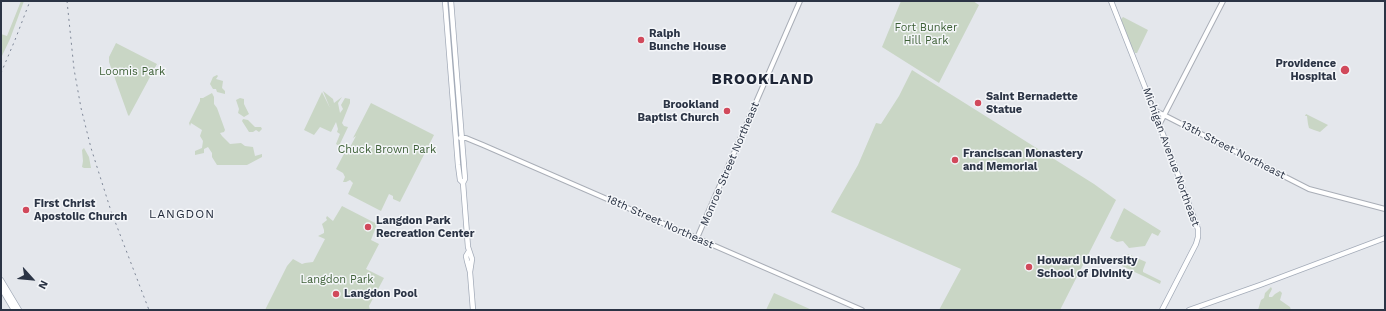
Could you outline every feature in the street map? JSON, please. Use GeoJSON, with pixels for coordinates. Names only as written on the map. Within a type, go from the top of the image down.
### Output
{"type":"FeatureCollection","features":[{"type":"Feature","properties":{"kind":"main road"},"geometry":{"type":"LineString","coordinates":[[445,1],[459,138],[465,179],[463,183],[468,252],[472,259],[470,272],[473,310]]}},
{"type":"Feature","properties":{"kind":"main road"},"geometry":{"type":"LineString","coordinates":[[451,1],[459,138]]}},
{"type":"Feature","properties":{"kind":"main road","name":"Monroe Street Northeast"},"geometry":{"type":"LineString","coordinates":[[697,238],[800,1]]}},
{"type":"Feature","properties":{"kind":"main road","name":"Michigan Avenue Northeast"},"geometry":{"type":"LineString","coordinates":[[1111,1],[1154,110],[1199,234],[1196,245],[1162,310]]}},
{"type":"Feature","properties":{"kind":"main road"},"geometry":{"type":"LineString","coordinates":[[1159,125],[1223,1]]}},
{"type":"Feature","properties":{"kind":"main road","name":"13th Street Northeast"},"geometry":{"type":"LineString","coordinates":[[1154,110],[1313,190],[1385,209]]}},
{"type":"Feature","properties":{"kind":"main road","name":"18th Street Northeast"},"geometry":{"type":"LineString","coordinates":[[459,138],[468,139],[862,310]]}},
{"type":"Feature","properties":{"kind":"main road"},"geometry":{"type":"LineString","coordinates":[[1189,310],[1385,238]]}},
{"type":"Feature","properties":{"kind":"main road"},"geometry":{"type":"LineString","coordinates":[[1,280],[14,307]]}},
{"type":"Feature","properties":{"kind":"main road"},"geometry":{"type":"LineString","coordinates":[[1,288],[14,307],[19,310]]}},
{"type":"Feature","properties":{"kind":"green space"},"geometry":{"type":"Polygon","coordinates":[[[21,1],[24,1],[10,39],[1,58],[1,34],[7,36],[21,1]]]}},
{"type":"Feature","properties":{"kind":"green space","name":"Fort Bunker Hill Park"},"geometry":{"type":"Polygon","coordinates":[[[901,1],[973,1],[979,5],[939,83],[882,47],[901,1]]]}},
{"type":"Feature","properties":{"kind":"green space"},"geometry":{"type":"Polygon","coordinates":[[[1123,17],[1148,30],[1137,53],[1135,53],[1129,41],[1121,19],[1123,17]]]}},
{"type":"Feature","properties":{"kind":"green space","name":"Loomis Park"},"geometry":{"type":"Polygon","coordinates":[[[116,43],[157,64],[129,116],[109,62],[109,57],[116,43]]]}},
{"type":"Feature","properties":{"kind":"green space"},"geometry":{"type":"Polygon","coordinates":[[[912,70],[1094,184],[1116,200],[1060,310],[939,310],[961,269],[831,212],[858,165],[876,123],[881,124],[899,96],[912,70]]]}},
{"type":"Feature","properties":{"kind":"green space"},"geometry":{"type":"Polygon","coordinates":[[[218,76],[216,79],[223,81],[222,88],[225,91],[225,94],[217,92],[216,89],[213,89],[210,84],[213,77],[218,76]]]}},
{"type":"Feature","properties":{"kind":"green space"},"geometry":{"type":"Polygon","coordinates":[[[323,91],[333,99],[334,103],[342,97],[338,103],[340,113],[343,109],[341,105],[345,98],[350,99],[350,103],[342,123],[344,126],[348,127],[339,146],[336,144],[340,134],[337,132],[338,129],[336,122],[331,132],[320,127],[314,135],[304,130],[322,92],[330,108],[323,91]]]}},
{"type":"Feature","properties":{"kind":"green space"},"geometry":{"type":"Polygon","coordinates":[[[212,93],[214,97],[214,104],[217,108],[225,130],[224,132],[220,133],[222,136],[230,144],[241,143],[245,146],[253,147],[255,156],[262,154],[262,157],[247,165],[217,165],[208,147],[204,149],[204,153],[195,155],[195,151],[202,148],[203,141],[200,136],[202,130],[191,123],[190,126],[189,123],[200,101],[200,98],[212,93]]]}},
{"type":"Feature","properties":{"kind":"green space"},"geometry":{"type":"Polygon","coordinates":[[[240,98],[244,99],[244,104],[249,114],[244,117],[238,113],[239,109],[236,100],[240,98]]]}},
{"type":"Feature","properties":{"kind":"green space","name":"Chuck Brown Park"},"geometry":{"type":"Polygon","coordinates":[[[371,103],[434,135],[400,202],[393,199],[393,196],[389,194],[381,211],[348,194],[353,183],[350,180],[343,182],[345,177],[343,173],[336,169],[346,150],[349,149],[356,136],[353,138],[371,103]]]}},
{"type":"Feature","properties":{"kind":"green space"},"geometry":{"type":"Polygon","coordinates":[[[1306,114],[1328,125],[1320,132],[1309,128],[1307,116],[1305,116],[1306,114]]]}},
{"type":"Feature","properties":{"kind":"green space"},"geometry":{"type":"Polygon","coordinates":[[[243,119],[248,120],[255,127],[261,127],[262,129],[259,132],[256,130],[249,132],[242,121],[243,119]]]}},
{"type":"Feature","properties":{"kind":"green space"},"geometry":{"type":"Polygon","coordinates":[[[84,148],[89,157],[91,168],[82,167],[82,150],[84,148]]]}},
{"type":"Feature","properties":{"kind":"green space","name":"Langdon Park"},"geometry":{"type":"Polygon","coordinates":[[[342,206],[377,224],[371,240],[379,244],[366,269],[384,278],[369,306],[370,310],[265,310],[287,266],[293,259],[302,264],[313,262],[325,239],[318,236],[324,233],[322,224],[327,220],[327,216],[333,221],[342,206]]]}},
{"type":"Feature","properties":{"kind":"green space"},"geometry":{"type":"Polygon","coordinates":[[[1124,208],[1161,231],[1158,236],[1152,233],[1145,246],[1129,248],[1123,241],[1117,242],[1110,238],[1124,208]]]}},
{"type":"Feature","properties":{"kind":"green space"},"geometry":{"type":"Polygon","coordinates":[[[1128,254],[1146,262],[1143,272],[1161,281],[1160,284],[1122,266],[1128,254]]]}},
{"type":"Feature","properties":{"kind":"green space"},"geometry":{"type":"Polygon","coordinates":[[[1271,287],[1272,289],[1269,297],[1272,297],[1280,291],[1282,293],[1280,300],[1290,307],[1291,310],[1258,310],[1261,300],[1271,287]]]}},
{"type":"Feature","properties":{"kind":"green space"},"geometry":{"type":"Polygon","coordinates":[[[774,293],[812,310],[766,310],[774,293]]]}},
{"type":"Feature","properties":{"kind":"railway"},"geometry":{"type":"LineString","coordinates":[[1,73],[30,1]]}},
{"type":"Feature","properties":{"kind":"railway"},"geometry":{"type":"LineString","coordinates":[[67,1],[74,69],[81,108],[91,148],[111,211],[149,310]]}},
{"type":"Feature","properties":{"kind":"place","name":"Ralph Bunche House"},"geometry":{"type":"Point","coordinates":[641,40]}},
{"type":"Feature","properties":{"kind":"place","name":"Providence Hospital"},"geometry":{"type":"Point","coordinates":[1345,70]}},
{"type":"Feature","properties":{"kind":"place","name":"Saint Bernadette Statue"},"geometry":{"type":"Point","coordinates":[978,103]}},
{"type":"Feature","properties":{"kind":"place","name":"Brookland Baptist Church"},"geometry":{"type":"Point","coordinates":[727,111]}},
{"type":"Feature","properties":{"kind":"place","name":"Franciscan Monastery and Memorial"},"geometry":{"type":"Point","coordinates":[955,160]}},
{"type":"Feature","properties":{"kind":"place","name":"First Christ Apostolic Church"},"geometry":{"type":"Point","coordinates":[26,210]}},
{"type":"Feature","properties":{"kind":"place","name":"Langdon Park Recreation Center"},"geometry":{"type":"Point","coordinates":[368,227]}},
{"type":"Feature","properties":{"kind":"place","name":"Howard University School of Divinity"},"geometry":{"type":"Point","coordinates":[1029,267]}},
{"type":"Feature","properties":{"kind":"place","name":"Langdon Pool"},"geometry":{"type":"Point","coordinates":[336,294]}},
{"type":"Feature","properties":{"kind":"district","name":"BROOKLAND"},"geometry":{"type":"Point","coordinates":[763,80]}},
{"type":"Feature","properties":{"kind":"district","name":"LANGDON"},"geometry":{"type":"Point","coordinates":[182,214]}}]}
